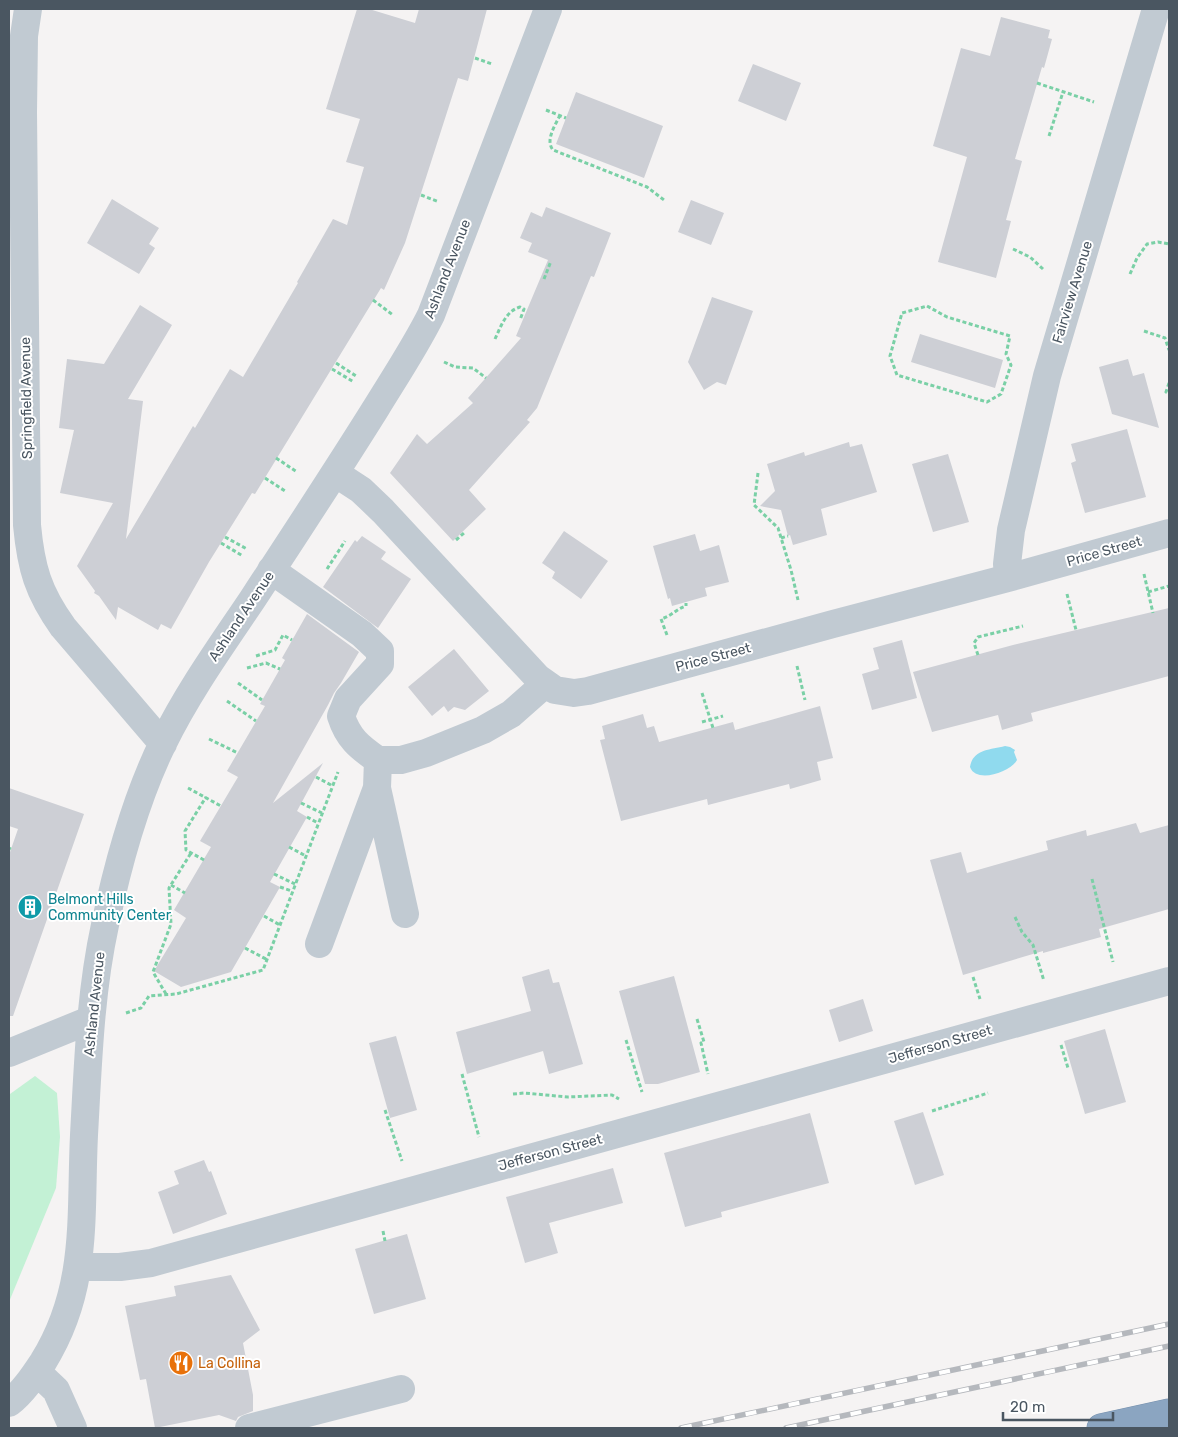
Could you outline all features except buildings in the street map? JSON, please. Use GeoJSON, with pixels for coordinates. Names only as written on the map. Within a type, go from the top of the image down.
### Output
{"type":"FeatureCollection","features":[{"type":"Feature","properties":{"kind":"highway"},"geometry":{"type":"LineString","coordinates":[[1101,1428],[1169,1413]]}},
{"type":"Feature","properties":{"kind":"street","name":"Springfield Avenue"},"geometry":{"type":"LineString","coordinates":[[28,9],[24,36],[22,126],[30,552],[37,582],[53,613],[163,744]]}},
{"type":"Feature","properties":{"kind":"street","name":"Ashland Avenue"},"geometry":{"type":"LineString","coordinates":[[78,1267],[82,1222],[90,1020],[95,974],[118,868],[135,813],[163,744],[206,669],[258,561],[336,473],[416,345],[431,315],[548,9]]}},
{"type":"Feature","properties":{"kind":"street","name":"Fairview Avenue"},"geometry":{"type":"LineString","coordinates":[[1008,578],[1007,564],[1011,530],[1047,376],[1156,9]]}},
{"type":"Feature","properties":{"kind":"street","name":"Price Street"},"geometry":{"type":"LineString","coordinates":[[336,473],[361,490],[383,511],[528,669],[550,688],[574,693],[588,691],[1169,533]]}},
{"type":"Feature","properties":{"kind":"street"},"geometry":{"type":"LineString","coordinates":[[258,561],[362,634],[380,651],[380,664],[348,699],[341,716],[346,731],[361,748],[378,760],[401,760],[483,730],[511,714],[546,684]]}},
{"type":"Feature","properties":{"kind":"street"},"geometry":{"type":"LineString","coordinates":[[319,944],[376,788],[378,760]]}},
{"type":"Feature","properties":{"kind":"street"},"geometry":{"type":"LineString","coordinates":[[376,788],[405,914]]}},
{"type":"Feature","properties":{"kind":"street","name":"Jefferson Street"},"geometry":{"type":"LineString","coordinates":[[78,1267],[120,1268],[151,1263],[1169,981]]}},
{"type":"Feature","properties":{"kind":"street"},"geometry":{"type":"LineString","coordinates":[[9,1053],[90,1020]]}},
{"type":"Feature","properties":{"kind":"street"},"geometry":{"type":"LineString","coordinates":[[9,1403],[37,1372],[50,1350],[64,1320],[78,1267]]}},
{"type":"Feature","properties":{"kind":"street"},"geometry":{"type":"LineString","coordinates":[[37,1372],[56,1390],[73,1428]]}},
{"type":"Feature","properties":{"kind":"street"},"geometry":{"type":"LineString","coordinates":[[249,1428],[401,1389]]}},
{"type":"Feature","properties":{"kind":"path"},"geometry":{"type":"LineString","coordinates":[[475,58],[499,67]]}},
{"type":"Feature","properties":{"kind":"path"},"geometry":{"type":"LineString","coordinates":[[1037,83],[1125,112]]}},
{"type":"Feature","properties":{"kind":"path"},"geometry":{"type":"LineString","coordinates":[[1049,136],[1064,92]]}},
{"type":"Feature","properties":{"kind":"path"},"geometry":{"type":"LineString","coordinates":[[542,109],[566,118]]}},
{"type":"Feature","properties":{"kind":"path"},"geometry":{"type":"LineString","coordinates":[[560,115],[550,139],[550,146],[553,150],[647,187],[664,200]]}},
{"type":"Feature","properties":{"kind":"path"},"geometry":{"type":"LineString","coordinates":[[421,195],[448,205]]}},
{"type":"Feature","properties":{"kind":"path"},"geometry":{"type":"LineString","coordinates":[[1130,274],[1137,258],[1147,244],[1158,242],[1169,244]]}},
{"type":"Feature","properties":{"kind":"path"},"geometry":{"type":"LineString","coordinates":[[544,279],[551,261]]}},
{"type":"Feature","properties":{"kind":"path"},"geometry":{"type":"LineString","coordinates":[[373,300],[394,316]]}},
{"type":"Feature","properties":{"kind":"path"},"geometry":{"type":"LineString","coordinates":[[927,306],[947,317],[1010,336],[1006,354],[1011,365],[1000,394],[987,402],[898,375],[890,356],[902,313],[927,306]]}},
{"type":"Feature","properties":{"kind":"path"},"geometry":{"type":"LineString","coordinates":[[495,339],[505,318],[513,309],[524,308],[520,320]]}},
{"type":"Feature","properties":{"kind":"path"},"geometry":{"type":"LineString","coordinates":[[1144,331],[1165,338],[1169,350]]}},
{"type":"Feature","properties":{"kind":"path"},"geometry":{"type":"LineString","coordinates":[[437,358],[455,367],[473,368],[486,378]]}},
{"type":"Feature","properties":{"kind":"path"},"geometry":{"type":"LineString","coordinates":[[336,363],[358,377]]}},
{"type":"Feature","properties":{"kind":"path"},"geometry":{"type":"LineString","coordinates":[[332,369],[361,386]]}},
{"type":"Feature","properties":{"kind":"path"},"geometry":{"type":"LineString","coordinates":[[1169,383],[1166,392],[1169,393]]}},
{"type":"Feature","properties":{"kind":"path"},"geometry":{"type":"LineString","coordinates":[[276,458],[304,476]]}},
{"type":"Feature","properties":{"kind":"path"},"geometry":{"type":"LineString","coordinates":[[758,473],[754,505],[778,528],[799,604]]}},
{"type":"Feature","properties":{"kind":"path"},"geometry":{"type":"LineString","coordinates":[[265,478],[292,495]]}},
{"type":"Feature","properties":{"kind":"path"},"geometry":{"type":"LineString","coordinates":[[457,539],[464,533]]}},
{"type":"Feature","properties":{"kind":"path"},"geometry":{"type":"LineString","coordinates":[[781,538],[788,536]]}},
{"type":"Feature","properties":{"kind":"path"},"geometry":{"type":"LineString","coordinates":[[225,537],[258,561]]}},
{"type":"Feature","properties":{"kind":"path"},"geometry":{"type":"LineString","coordinates":[[326,570],[345,541]]}},
{"type":"Feature","properties":{"kind":"path"},"geometry":{"type":"LineString","coordinates":[[1136,542],[1153,612]]}},
{"type":"Feature","properties":{"kind":"path"},"geometry":{"type":"LineString","coordinates":[[222,543],[258,561]]}},
{"type":"Feature","properties":{"kind":"path"},"geometry":{"type":"LineString","coordinates":[[1148,592],[1169,586]]}},
{"type":"Feature","properties":{"kind":"path"},"geometry":{"type":"LineString","coordinates":[[667,636],[661,619],[671,616],[677,609],[686,606],[686,602]]}},
{"type":"Feature","properties":{"kind":"path"},"geometry":{"type":"LineString","coordinates":[[978,655],[974,643],[978,637],[1023,626]]}},
{"type":"Feature","properties":{"kind":"path"},"geometry":{"type":"LineString","coordinates":[[253,657],[275,650],[283,635],[292,640]]}},
{"type":"Feature","properties":{"kind":"path"},"geometry":{"type":"LineString","coordinates":[[247,668],[266,663],[280,669]]}},
{"type":"Feature","properties":{"kind":"path"},"geometry":{"type":"LineString","coordinates":[[238,683],[262,700]]}},
{"type":"Feature","properties":{"kind":"path"},"geometry":{"type":"LineString","coordinates":[[227,701],[256,721]]}},
{"type":"Feature","properties":{"kind":"path"},"geometry":{"type":"LineString","coordinates":[[702,722],[722,716]]}},
{"type":"Feature","properties":{"kind":"path"},"geometry":{"type":"LineString","coordinates":[[209,739],[238,753]]}},
{"type":"Feature","properties":{"kind":"path"},"geometry":{"type":"LineString","coordinates":[[123,1014],[141,1008],[149,996],[176,994],[262,970],[340,767]]}},
{"type":"Feature","properties":{"kind":"path"},"geometry":{"type":"LineString","coordinates":[[316,777],[333,786]]}},
{"type":"Feature","properties":{"kind":"path"},"geometry":{"type":"LineString","coordinates":[[188,788],[221,806]]}},
{"type":"Feature","properties":{"kind":"path"},"geometry":{"type":"LineString","coordinates":[[204,860],[186,850],[185,831],[206,797]]}},
{"type":"Feature","properties":{"kind":"path"},"geometry":{"type":"LineString","coordinates":[[301,803],[322,813]]}},
{"type":"Feature","properties":{"kind":"path"},"geometry":{"type":"LineString","coordinates":[[307,817],[318,823]]}},
{"type":"Feature","properties":{"kind":"path"},"geometry":{"type":"LineString","coordinates":[[290,847],[306,856]]}},
{"type":"Feature","properties":{"kind":"path"},"geometry":{"type":"LineString","coordinates":[[166,995],[153,972],[171,924],[169,888],[191,853]]}},
{"type":"Feature","properties":{"kind":"path"},"geometry":{"type":"LineString","coordinates":[[274,874],[295,884]]}},
{"type":"Feature","properties":{"kind":"path"},"geometry":{"type":"LineString","coordinates":[[1092,879],[1107,939]]}},
{"type":"Feature","properties":{"kind":"path"},"geometry":{"type":"LineString","coordinates":[[171,885],[185,893]]}},
{"type":"Feature","properties":{"kind":"path"},"geometry":{"type":"LineString","coordinates":[[280,888],[292,891]]}},
{"type":"Feature","properties":{"kind":"path"},"geometry":{"type":"LineString","coordinates":[[264,916],[280,925]]}},
{"type":"Feature","properties":{"kind":"path"},"geometry":{"type":"LineString","coordinates":[[1015,917],[1022,932],[1033,945],[1044,980]]}},
{"type":"Feature","properties":{"kind":"path"},"geometry":{"type":"LineString","coordinates":[[246,948],[266,959]]}},
{"type":"Feature","properties":{"kind":"path"},"geometry":{"type":"LineString","coordinates":[[696,1019],[704,1042],[701,1043],[708,1071]]}},
{"type":"Feature","properties":{"kind":"path"},"geometry":{"type":"LineString","coordinates":[[626,1040],[643,1095]]}},
{"type":"Feature","properties":{"kind":"path"},"geometry":{"type":"LineString","coordinates":[[1060,1040],[1068,1068]]}},
{"type":"Feature","properties":{"kind":"path"},"geometry":{"type":"LineString","coordinates":[[462,1074],[479,1137]]}},
{"type":"Feature","properties":{"kind":"path"},"geometry":{"type":"LineString","coordinates":[[513,1094],[524,1093],[568,1098],[612,1095],[621,1100]]}},
{"type":"Feature","properties":{"kind":"path"},"geometry":{"type":"LineString","coordinates":[[932,1111],[988,1093]]}},
{"type":"Feature","properties":{"kind":"path"},"geometry":{"type":"LineString","coordinates":[[385,1110],[403,1163]]}},
{"type":"Feature","properties":{"kind":"green space"},"geometry":{"type":"Polygon","coordinates":[[[35,1076],[57,1093],[60,1137],[56,1188],[9,1302],[9,1098],[10,1094],[35,1076]]]}},
{"type":"Feature","properties":{"kind":"water"},"geometry":{"type":"Polygon","coordinates":[[[1005,746],[1015,750],[1017,760],[1008,769],[986,775],[979,775],[973,772],[970,767],[978,754],[1005,746]]]}},
{"type":"Feature","properties":{"kind":"railway"},"geometry":{"type":"LineString","coordinates":[[681,1428],[1169,1324]]}},
{"type":"Feature","properties":{"kind":"railway"},"geometry":{"type":"LineString","coordinates":[[786,1428],[1169,1346]]}},
{"type":"Feature","properties":{"kind":"place","name":"Belmont Hills Community Center"},"geometry":{"type":"Point","coordinates":[30,907]}},
{"type":"Feature","properties":{"kind":"place","name":"La Collina"},"geometry":{"type":"Point","coordinates":[181,1363]}}]}
